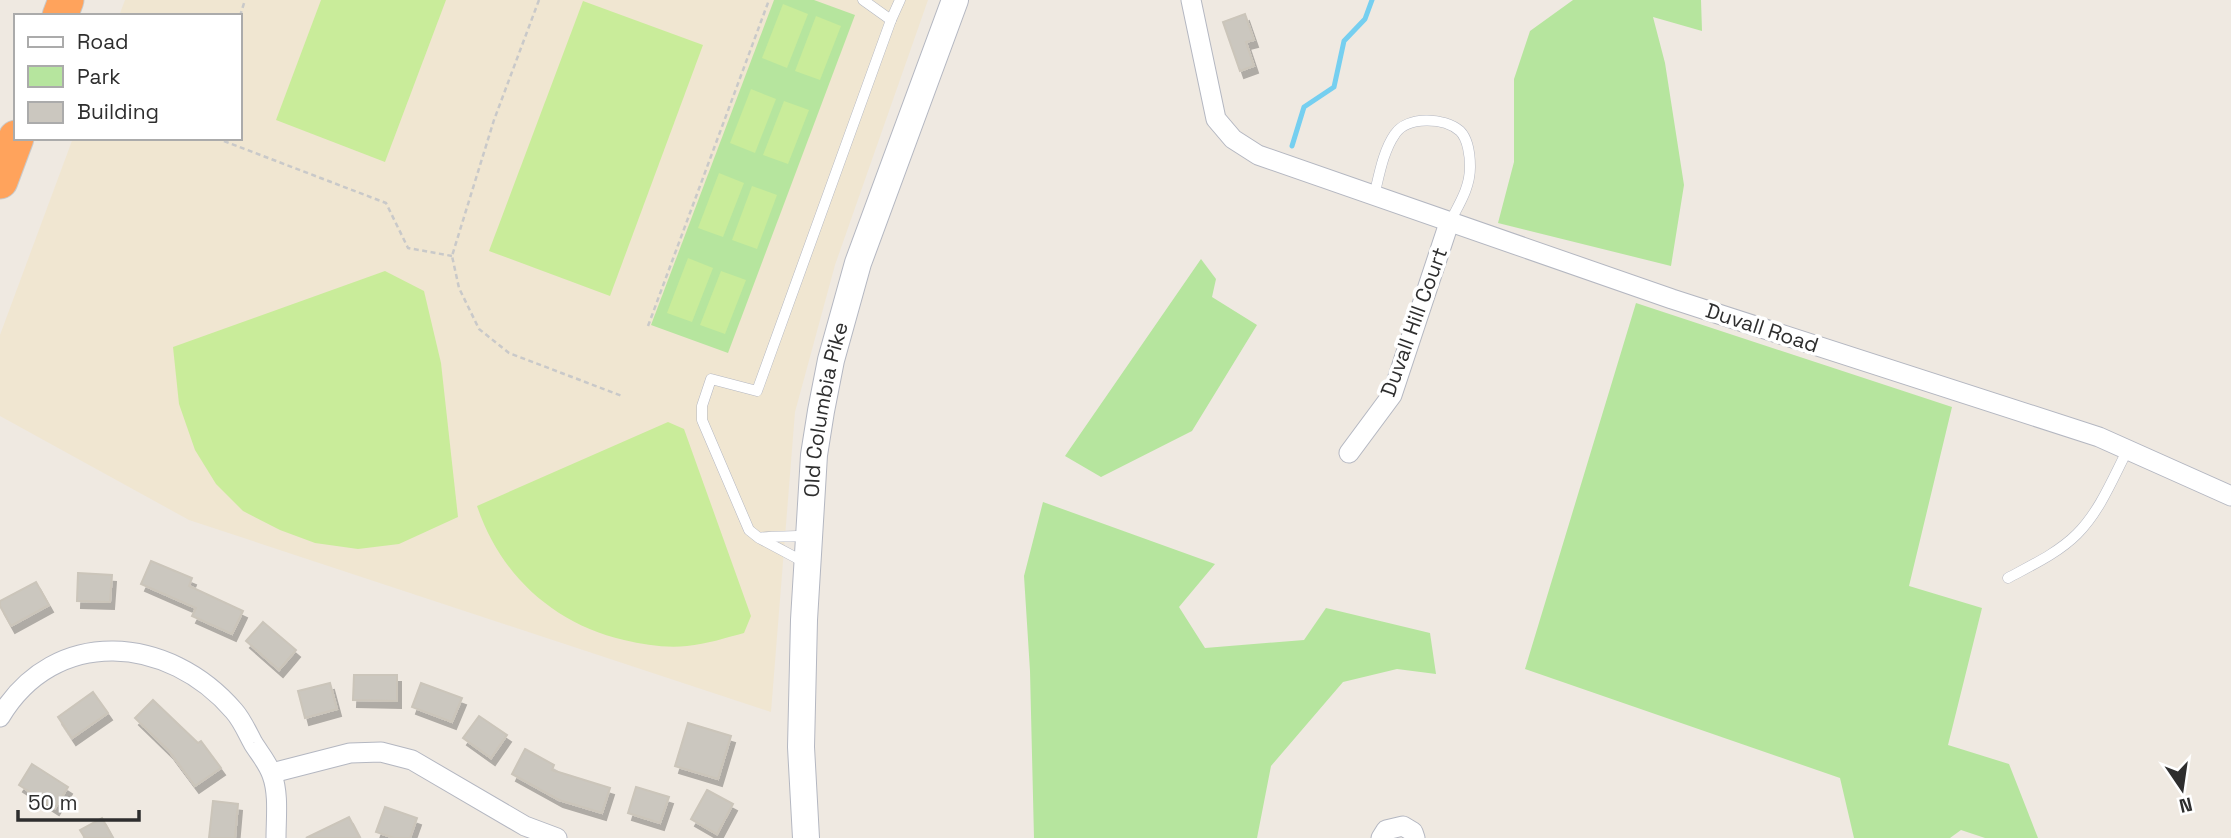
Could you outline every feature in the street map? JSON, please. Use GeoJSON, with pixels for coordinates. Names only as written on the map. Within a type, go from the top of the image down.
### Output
{"type":"FeatureCollection","features":[{"type":"Feature","properties":{"kind":"highway"},"geometry":{"type":"LineString","coordinates":[[0,181],[15,140]]}},
{"type":"Feature","properties":{"kind":"main road","name":"Old Columbia Pike"},"geometry":{"type":"LineString","coordinates":[[806,838],[801,747],[804,620],[814,455],[831,360],[858,263],[955,0]]}},
{"type":"Feature","properties":{"kind":"street","name":"Duvall Road"},"geometry":{"type":"LineString","coordinates":[[1191,0],[1216,119],[1233,139],[1258,155],[1672,299],[2099,437],[2231,496]]}},
{"type":"Feature","properties":{"kind":"street","name":"Duvall Hill Court"},"geometry":{"type":"LineString","coordinates":[[1349,453],[1392,395],[1449,223]]}},
{"type":"Feature","properties":{"kind":"street"},"geometry":{"type":"LineString","coordinates":[[0,717],[8,704],[40,672],[84,652],[128,650],[178,666],[207,686],[234,711],[272,774],[276,792],[276,838]]}},
{"type":"Feature","properties":{"kind":"street"},"geometry":{"type":"LineString","coordinates":[[272,774],[349,753],[381,752],[412,760],[525,826],[556,838]]}},
{"type":"Feature","properties":{"kind":"street"},"geometry":{"type":"LineString","coordinates":[[1381,838],[1386,830],[1403,826],[1413,832],[1415,838]]}},
{"type":"Feature","properties":{"kind":"lane"},"geometry":{"type":"LineString","coordinates":[[863,0],[891,20]]}},
{"type":"Feature","properties":{"kind":"lane"},"geometry":{"type":"LineString","coordinates":[[807,563],[749,530],[702,420],[702,406],[712,379],[757,391],[900,0]]}},
{"type":"Feature","properties":{"kind":"lane"},"geometry":{"type":"LineString","coordinates":[[1374,196],[1385,156],[1395,133],[1402,127],[1422,120],[1445,124],[1460,131],[1468,148],[1470,162],[1467,191],[1449,223]]}},
{"type":"Feature","properties":{"kind":"lane"},"geometry":{"type":"LineString","coordinates":[[2008,578],[2051,554],[2077,534],[2096,509],[2128,449]]}},
{"type":"Feature","properties":{"kind":"lane"},"geometry":{"type":"LineString","coordinates":[[759,538],[809,535]]}},
{"type":"Feature","properties":{"kind":"path"},"geometry":{"type":"LineString","coordinates":[[539,0],[494,120],[452,256],[459,288],[479,329],[509,354],[622,396]]}},
{"type":"Feature","properties":{"kind":"path"},"geometry":{"type":"LineString","coordinates":[[648,326],[769,0]]}},
{"type":"Feature","properties":{"kind":"path"},"geometry":{"type":"LineString","coordinates":[[221,140],[386,204],[408,248],[452,256]]}},
{"type":"Feature","properties":{"kind":"shaded area"},"geometry":{"type":"Polygon","coordinates":[[[125,0],[928,0],[835,265],[795,412],[771,712],[189,520],[0,416],[0,335],[72,140],[242,140],[242,14],[120,14],[125,0]]]}},
{"type":"Feature","properties":{"kind":"green space"},"geometry":{"type":"Polygon","coordinates":[[[321,0],[446,0],[385,162],[276,120],[321,0]]]}},
{"type":"Feature","properties":{"kind":"green space"},"geometry":{"type":"Polygon","coordinates":[[[774,0],[814,0],[855,15],[728,353],[651,325],[774,0]]]}},
{"type":"Feature","properties":{"kind":"green space"},"geometry":{"type":"Polygon","coordinates":[[[1573,0],[1701,0],[1702,31],[1653,17],[1665,63],[1684,185],[1671,266],[1498,223],[1514,162],[1514,79],[1530,31],[1573,0]]]}},
{"type":"Feature","properties":{"kind":"green space"},"geometry":{"type":"Polygon","coordinates":[[[583,1],[703,45],[610,296],[489,251],[583,1]]]}},
{"type":"Feature","properties":{"kind":"green space"},"geometry":{"type":"Polygon","coordinates":[[[783,4],[808,14],[787,68],[762,58],[783,4]]]}},
{"type":"Feature","properties":{"kind":"green space"},"geometry":{"type":"Polygon","coordinates":[[[816,16],[841,26],[820,80],[795,71],[816,16]]]}},
{"type":"Feature","properties":{"kind":"green space"},"geometry":{"type":"Polygon","coordinates":[[[751,89],[776,99],[755,153],[730,143],[751,89]]]}},
{"type":"Feature","properties":{"kind":"green space"},"geometry":{"type":"Polygon","coordinates":[[[784,101],[809,110],[788,164],[763,155],[784,101]]]}},
{"type":"Feature","properties":{"kind":"green space"},"geometry":{"type":"Polygon","coordinates":[[[719,173],[744,183],[723,237],[698,228],[719,173]]]}},
{"type":"Feature","properties":{"kind":"green space"},"geometry":{"type":"Polygon","coordinates":[[[752,186],[777,195],[757,249],[732,240],[752,186]]]}},
{"type":"Feature","properties":{"kind":"green space"},"geometry":{"type":"Polygon","coordinates":[[[688,258],[713,268],[692,322],[667,313],[688,258]]]}},
{"type":"Feature","properties":{"kind":"green space"},"geometry":{"type":"Polygon","coordinates":[[[1201,259],[1216,279],[1212,297],[1257,325],[1192,431],[1101,477],[1065,456],[1201,259]]]}},
{"type":"Feature","properties":{"kind":"green space"},"geometry":{"type":"Polygon","coordinates":[[[385,271],[424,291],[441,363],[458,517],[399,544],[358,549],[315,543],[280,530],[243,511],[216,484],[195,450],[179,404],[173,347],[385,271]]]}},
{"type":"Feature","properties":{"kind":"green space"},"geometry":{"type":"Polygon","coordinates":[[[721,271],[746,280],[725,334],[700,325],[721,271]]]}},
{"type":"Feature","properties":{"kind":"green space"},"geometry":{"type":"Polygon","coordinates":[[[1636,303],[1952,407],[1909,586],[1982,608],[1948,745],[2009,764],[2038,838],[1985,838],[1961,830],[1950,838],[1854,838],[1840,778],[1525,669],[1636,303]]]}},
{"type":"Feature","properties":{"kind":"green space"},"geometry":{"type":"Polygon","coordinates":[[[668,422],[684,429],[751,616],[744,633],[709,642],[671,647],[624,640],[599,632],[553,609],[515,575],[487,531],[477,506],[668,422]]]}},
{"type":"Feature","properties":{"kind":"green space"},"geometry":{"type":"Polygon","coordinates":[[[1043,502],[1215,564],[1179,607],[1205,648],[1304,640],[1326,608],[1430,633],[1436,674],[1397,669],[1343,682],[1271,766],[1257,838],[1034,838],[1030,671],[1024,576],[1043,502]]]}},
{"type":"Feature","properties":{"kind":"building"},"geometry":{"type":"Polygon","coordinates":[[[1245,14],[1254,40],[1246,42],[1254,66],[1240,71],[1223,22],[1245,14]]]}},
{"type":"Feature","properties":{"kind":"building"},"geometry":{"type":"Polygon","coordinates":[[[151,561],[192,578],[189,586],[243,611],[232,634],[192,616],[196,608],[141,584],[151,561]]]}},
{"type":"Feature","properties":{"kind":"building"},"geometry":{"type":"Polygon","coordinates":[[[78,573],[112,575],[110,602],[77,601],[78,573]]]}},
{"type":"Feature","properties":{"kind":"building"},"geometry":{"type":"Polygon","coordinates":[[[36,582],[49,605],[11,626],[0,601],[36,582]]]}},
{"type":"Feature","properties":{"kind":"building"},"geometry":{"type":"Polygon","coordinates":[[[263,622],[296,650],[279,670],[246,641],[263,622]]]}},
{"type":"Feature","properties":{"kind":"building"},"geometry":{"type":"Polygon","coordinates":[[[354,675],[397,675],[397,701],[353,700],[354,675]]]}},
{"type":"Feature","properties":{"kind":"building"},"geometry":{"type":"Polygon","coordinates":[[[330,683],[337,709],[305,718],[298,691],[330,683]]]}},
{"type":"Feature","properties":{"kind":"building"},"geometry":{"type":"Polygon","coordinates":[[[421,683],[462,698],[452,722],[412,707],[421,683]]]}},
{"type":"Feature","properties":{"kind":"building"},"geometry":{"type":"Polygon","coordinates":[[[93,692],[108,713],[72,738],[58,717],[93,692]]]}},
{"type":"Feature","properties":{"kind":"building"},"geometry":{"type":"Polygon","coordinates":[[[153,700],[198,743],[201,741],[221,768],[195,786],[169,751],[135,718],[153,700]]]}},
{"type":"Feature","properties":{"kind":"building"},"geometry":{"type":"Polygon","coordinates":[[[479,716],[507,735],[491,758],[463,738],[479,716]]]}},
{"type":"Feature","properties":{"kind":"building"},"geometry":{"type":"Polygon","coordinates":[[[688,723],[731,736],[718,779],[675,766],[688,723]]]}},
{"type":"Feature","properties":{"kind":"building"},"geometry":{"type":"Polygon","coordinates":[[[525,749],[554,765],[552,770],[610,788],[602,813],[559,800],[512,774],[525,749]]]}},
{"type":"Feature","properties":{"kind":"building"},"geometry":{"type":"Polygon","coordinates":[[[32,764],[68,787],[55,808],[19,785],[32,764]]]}},
{"type":"Feature","properties":{"kind":"building"},"geometry":{"type":"Polygon","coordinates":[[[636,787],[669,797],[660,823],[628,813],[636,787]]]}},
{"type":"Feature","properties":{"kind":"building"},"geometry":{"type":"Polygon","coordinates":[[[707,790],[733,804],[717,834],[691,819],[707,790]]]}},
{"type":"Feature","properties":{"kind":"building"},"geometry":{"type":"Polygon","coordinates":[[[213,801],[238,804],[235,838],[209,838],[213,801]]]}},
{"type":"Feature","properties":{"kind":"building"},"geometry":{"type":"Polygon","coordinates":[[[385,807],[417,818],[410,838],[394,838],[376,832],[385,807]]]}},
{"type":"Feature","properties":{"kind":"building"},"geometry":{"type":"Polygon","coordinates":[[[349,817],[360,838],[306,838],[349,817]]]}},
{"type":"Feature","properties":{"kind":"building"},"geometry":{"type":"Polygon","coordinates":[[[102,818],[113,838],[85,838],[80,830],[102,818]]]}},
{"type":"Feature","properties":{"kind":"waterway"},"geometry":{"type":"LineString","coordinates":[[1292,146],[1304,107],[1334,87],[1344,41],[1365,19],[1372,0]]}}]}
